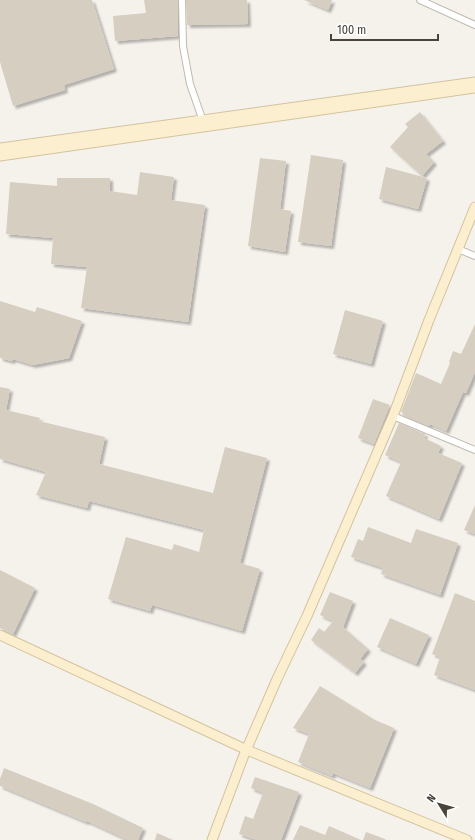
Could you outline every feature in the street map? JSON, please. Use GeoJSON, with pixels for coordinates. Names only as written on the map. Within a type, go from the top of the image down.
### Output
{"type":"FeatureCollection","features":[{"type":"Feature","properties":{"kind":"street"},"geometry":{"type":"LineString","coordinates":[[182,0],[185,53],[190,84],[203,121]]}},
{"type":"Feature","properties":{"kind":"street"},"geometry":{"type":"LineString","coordinates":[[420,0],[475,25]]}},
{"type":"Feature","properties":{"kind":"street"},"geometry":{"type":"LineString","coordinates":[[0,148],[475,82]]}},
{"type":"Feature","properties":{"kind":"street"},"geometry":{"type":"LineString","coordinates":[[0,156],[475,88]]}},
{"type":"Feature","properties":{"kind":"street"},"geometry":{"type":"LineString","coordinates":[[212,840],[247,750],[277,679],[307,616],[393,416],[429,320],[475,207]]}},
{"type":"Feature","properties":{"kind":"street"},"geometry":{"type":"LineString","coordinates":[[458,249],[475,256]]}},
{"type":"Feature","properties":{"kind":"street"},"geometry":{"type":"LineString","coordinates":[[393,416],[475,450]]}},
{"type":"Feature","properties":{"kind":"street"},"geometry":{"type":"LineString","coordinates":[[0,635],[247,750],[467,840]]}},
{"type":"Feature","properties":{"kind":"building"},"geometry":{"type":"Polygon","coordinates":[[[0,0],[92,0],[114,69],[64,85],[65,90],[13,106],[0,62],[0,0]]]}},
{"type":"Feature","properties":{"kind":"building"},"geometry":{"type":"Polygon","coordinates":[[[144,0],[178,0],[178,36],[115,41],[113,16],[146,13],[144,0]]]}},
{"type":"Feature","properties":{"kind":"building"},"geometry":{"type":"Polygon","coordinates":[[[186,0],[247,0],[248,24],[187,25],[186,0]]]}},
{"type":"Feature","properties":{"kind":"building"},"geometry":{"type":"Polygon","coordinates":[[[304,0],[332,0],[328,10],[304,0]]]}},
{"type":"Feature","properties":{"kind":"building"},"geometry":{"type":"Polygon","coordinates":[[[420,112],[443,141],[426,154],[434,162],[422,176],[390,147],[408,127],[405,124],[420,112]]]}},
{"type":"Feature","properties":{"kind":"building"},"geometry":{"type":"Polygon","coordinates":[[[311,155],[343,160],[331,246],[298,242],[311,155]]]}},
{"type":"Feature","properties":{"kind":"building"},"geometry":{"type":"Polygon","coordinates":[[[260,158],[286,161],[280,209],[291,211],[285,252],[248,246],[260,158]]]}},
{"type":"Feature","properties":{"kind":"building"},"geometry":{"type":"Polygon","coordinates":[[[386,167],[427,178],[418,209],[379,199],[386,167]]]}},
{"type":"Feature","properties":{"kind":"building"},"geometry":{"type":"Polygon","coordinates":[[[140,172],[174,177],[171,200],[205,205],[188,322],[81,308],[87,267],[51,264],[53,238],[6,234],[10,182],[57,186],[57,178],[110,178],[110,191],[137,195],[140,172]]]}},
{"type":"Feature","properties":{"kind":"building"},"geometry":{"type":"Polygon","coordinates":[[[0,301],[35,312],[37,307],[82,321],[69,358],[33,365],[13,359],[12,361],[0,358],[0,301]]]}},
{"type":"Feature","properties":{"kind":"building"},"geometry":{"type":"Polygon","coordinates":[[[345,310],[383,321],[371,364],[333,354],[345,310]]]}},
{"type":"Feature","properties":{"kind":"building"},"geometry":{"type":"Polygon","coordinates":[[[475,324],[475,372],[466,393],[463,392],[446,431],[402,415],[403,413],[401,412],[416,373],[441,384],[450,363],[449,362],[453,351],[461,354],[475,324]]]}},
{"type":"Feature","properties":{"kind":"building"},"geometry":{"type":"Polygon","coordinates":[[[0,387],[10,389],[6,410],[40,418],[39,421],[105,437],[99,464],[213,493],[225,447],[267,458],[240,563],[260,569],[242,631],[152,605],[150,611],[108,599],[126,537],[172,550],[174,544],[199,552],[204,530],[89,501],[87,508],[36,495],[46,472],[0,459],[0,387]]]}},
{"type":"Feature","properties":{"kind":"building"},"geometry":{"type":"Polygon","coordinates":[[[373,399],[390,405],[374,444],[358,438],[373,399]]]}},
{"type":"Feature","properties":{"kind":"building"},"geometry":{"type":"Polygon","coordinates":[[[399,423],[425,434],[424,438],[441,446],[438,453],[462,463],[439,519],[386,496],[401,462],[385,455],[399,423]]]}},
{"type":"Feature","properties":{"kind":"building"},"geometry":{"type":"Polygon","coordinates":[[[475,505],[475,534],[464,530],[475,505]]]}},
{"type":"Feature","properties":{"kind":"building"},"geometry":{"type":"Polygon","coordinates":[[[368,527],[411,543],[416,529],[458,543],[440,595],[381,574],[383,568],[351,557],[358,539],[363,541],[368,527]]]}},
{"type":"Feature","properties":{"kind":"building"},"geometry":{"type":"Polygon","coordinates":[[[0,570],[35,588],[13,634],[0,628],[0,570]]]}},
{"type":"Feature","properties":{"kind":"building"},"geometry":{"type":"Polygon","coordinates":[[[330,592],[353,601],[343,627],[368,649],[360,659],[364,662],[355,673],[311,640],[319,628],[324,632],[333,621],[320,615],[330,592]]]}},
{"type":"Feature","properties":{"kind":"building"},"geometry":{"type":"Polygon","coordinates":[[[455,593],[475,601],[475,690],[434,675],[440,657],[432,654],[455,593]]]}},
{"type":"Feature","properties":{"kind":"building"},"geometry":{"type":"Polygon","coordinates":[[[390,618],[429,635],[416,664],[377,647],[390,618]]]}},
{"type":"Feature","properties":{"kind":"building"},"geometry":{"type":"Polygon","coordinates":[[[320,686],[375,720],[394,728],[370,788],[333,773],[332,776],[298,762],[309,734],[293,728],[320,686]]]}},
{"type":"Feature","properties":{"kind":"building"},"geometry":{"type":"Polygon","coordinates":[[[4,768],[93,804],[143,828],[138,840],[128,840],[87,821],[86,822],[0,786],[0,779],[4,768]]]}},
{"type":"Feature","properties":{"kind":"building"},"geometry":{"type":"Polygon","coordinates":[[[255,777],[299,792],[281,840],[257,840],[239,834],[245,816],[253,819],[263,793],[251,788],[255,777]]]}},
{"type":"Feature","properties":{"kind":"building"},"geometry":{"type":"Polygon","coordinates":[[[300,825],[325,835],[329,826],[361,840],[293,840],[300,825]]]}},
{"type":"Feature","properties":{"kind":"building"},"geometry":{"type":"Polygon","coordinates":[[[366,832],[385,839],[385,840],[363,840],[366,832]]]}},
{"type":"Feature","properties":{"kind":"building"},"geometry":{"type":"Polygon","coordinates":[[[157,833],[173,840],[155,840],[157,833]]]}}]}
